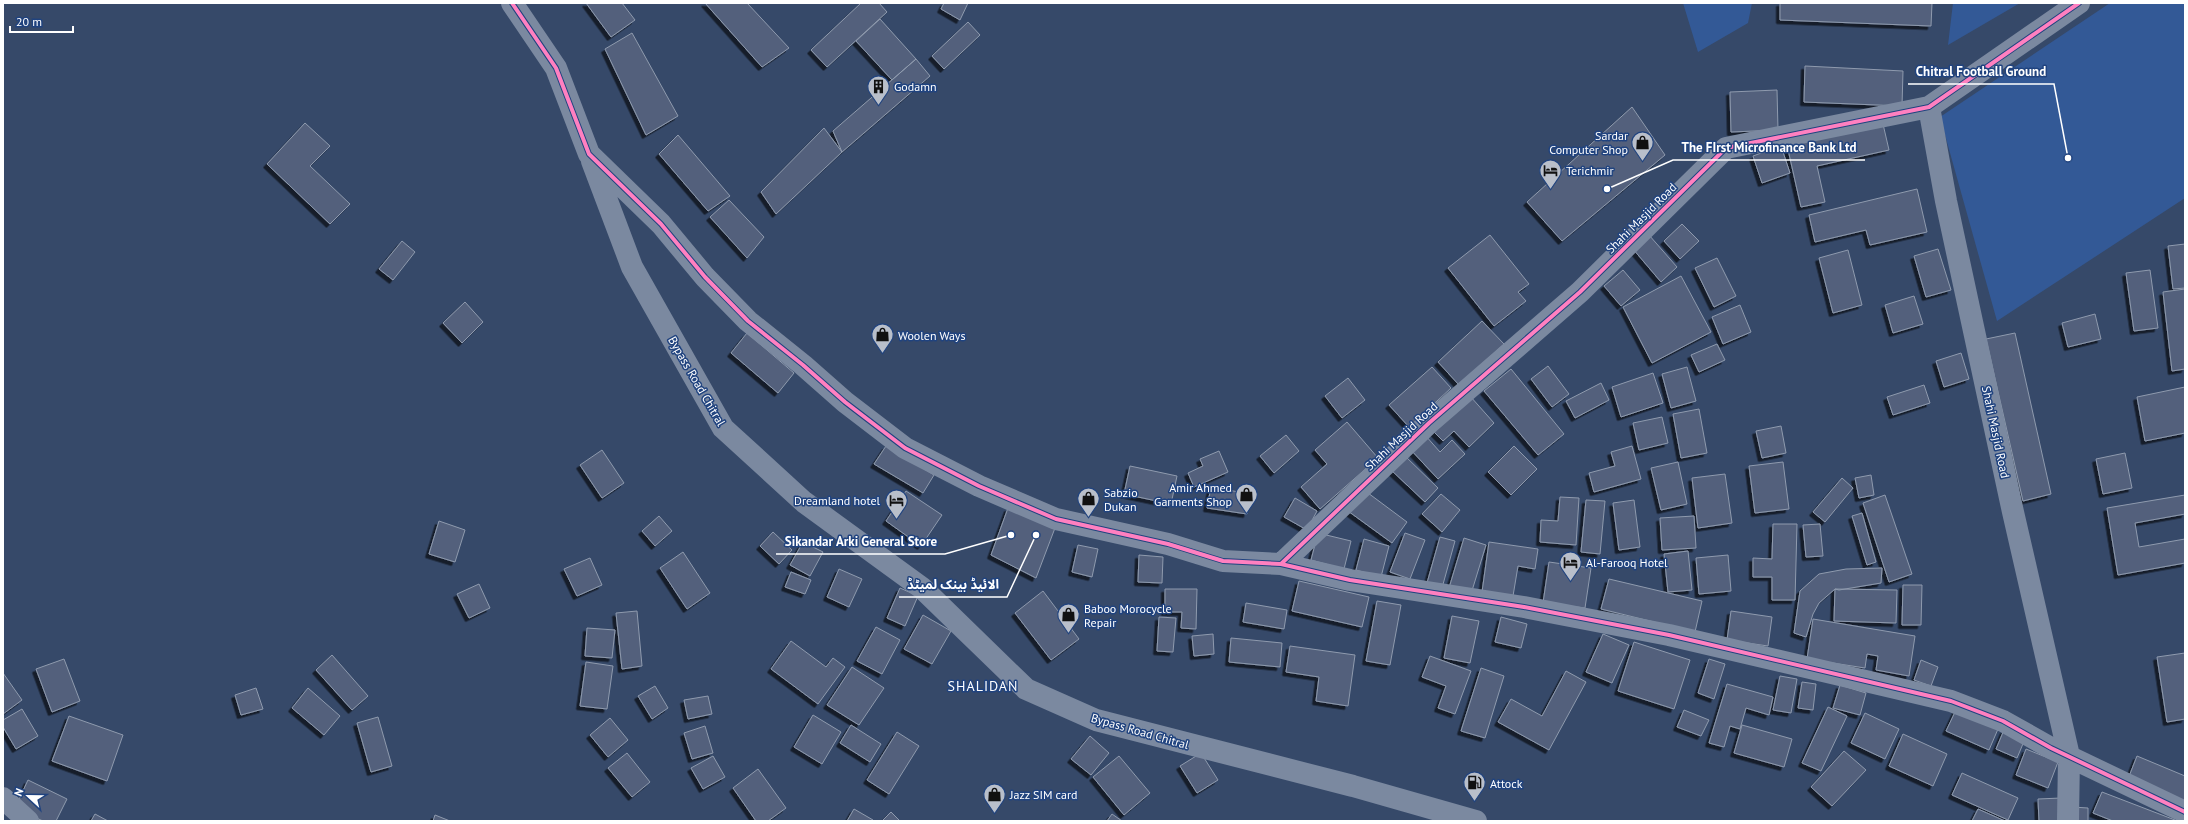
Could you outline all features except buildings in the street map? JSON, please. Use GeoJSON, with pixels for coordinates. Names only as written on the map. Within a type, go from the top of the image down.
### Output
{"type":"FeatureCollection","features":[{"type":"Feature","properties":{"kind":"street","name":"Bypass Road Chitral"},"geometry":{"type":"LineString","coordinates":[[512,3],[556,68],[632,267],[723,428],[804,502],[922,588],[1026,689],[1096,720],[1353,786],[1476,821]]}},
{"type":"Feature","properties":{"kind":"street","name":"Shahi Masjid Road"},"geometry":{"type":"LineString","coordinates":[[1281,564],[1429,423],[1580,292],[1726,148],[1929,106],[2079,3]]}},
{"type":"Feature","properties":{"kind":"street","name":"Shahi Masjid Road"},"geometry":{"type":"LineString","coordinates":[[1929,106],[1948,208],[2003,465],[2069,756],[2068,821]]}},
{"type":"Feature","properties":{"kind":"street"},"geometry":{"type":"LineString","coordinates":[[589,154],[661,224],[706,277],[748,321],[803,365],[845,402],[905,448],[978,486],[1056,520],[1168,544],[1223,561],[1281,564],[1350,580],[1524,607],[1668,635],[1950,701],[2003,720],[2069,756],[2185,812]]}},
{"type":"Feature","properties":{"kind":"street"},"geometry":{"type":"LineString","coordinates":[[3,798],[28,821]]}},
{"type":"Feature","properties":{"kind":"shaded area"},"geometry":{"type":"Polygon","coordinates":[[[1683,3],[1752,3],[1748,23],[1698,52],[1683,3]]]}},
{"type":"Feature","properties":{"kind":"shaded area"},"geometry":{"type":"Polygon","coordinates":[[[1953,3],[2020,3],[1948,45],[1953,3]]]}},
{"type":"Feature","properties":{"kind":"shaded area"},"geometry":{"type":"Polygon","coordinates":[[[2110,3],[2185,3],[2185,198],[1997,321],[1940,117],[2110,3]]]}},
{"type":"Feature","properties":{"kind":"cycle path"},"geometry":{"type":"LineString","coordinates":[[512,3],[556,68],[589,154],[661,224],[705,277],[748,321],[803,365],[845,402],[905,448],[979,486],[1056,519],[1168,544],[1223,561],[1281,564],[1350,580],[1524,607],[1669,635],[1951,701],[2003,721],[2051,748],[2185,812]]}},
{"type":"Feature","properties":{"kind":"cycle path"},"geometry":{"type":"LineString","coordinates":[[1281,564],[1429,423],[1580,292],[1726,148],[1929,107],[2079,3]]}},
{"type":"Feature","properties":{"kind":"place","name":"Godamn"},"geometry":{"type":"Point","coordinates":[879,106]}},
{"type":"Feature","properties":{"kind":"place","name":"Chitral Football Ground"},"geometry":{"type":"Point","coordinates":[2068,158]}},
{"type":"Feature","properties":{"kind":"place","name":"Sardar Computer Shop"},"geometry":{"type":"Point","coordinates":[1643,162]}},
{"type":"Feature","properties":{"kind":"place","name":"The FIrst Microfinance Bank Ltd"},"geometry":{"type":"Point","coordinates":[1607,189]}},
{"type":"Feature","properties":{"kind":"place","name":"Terichmir"},"geometry":{"type":"Point","coordinates":[1550,190]}},
{"type":"Feature","properties":{"kind":"place","name":"Woolen Ways"},"geometry":{"type":"Point","coordinates":[883,354]}},
{"type":"Feature","properties":{"kind":"place","name":"Amir Ahmed Garments Shop"},"geometry":{"type":"Point","coordinates":[1247,514]}},
{"type":"Feature","properties":{"kind":"place","name":"Sabzio Dukan"},"geometry":{"type":"Point","coordinates":[1088,518]}},
{"type":"Feature","properties":{"kind":"place","name":"Dreamland hotel"},"geometry":{"type":"Point","coordinates":[896,520]}},
{"type":"Feature","properties":{"kind":"place","name":"Sikandar Arki General Store"},"geometry":{"type":"Point","coordinates":[1011,535]}},
{"type":"Feature","properties":{"kind":"place","name":"الائیڈ بینک لمیٹڈ"},"geometry":{"type":"Point","coordinates":[1036,535]}},
{"type":"Feature","properties":{"kind":"place","name":"Al-Farooq Hotel"},"geometry":{"type":"Point","coordinates":[1570,582]}},
{"type":"Feature","properties":{"kind":"place","name":"Baboo Morocycle Repair"},"geometry":{"type":"Point","coordinates":[1068,634]}},
{"type":"Feature","properties":{"kind":"place","name":"Attock"},"geometry":{"type":"Point","coordinates":[1475,802]}},
{"type":"Feature","properties":{"kind":"place","name":"Jazz SIM card"},"geometry":{"type":"Point","coordinates":[994,814]}},
{"type":"Feature","properties":{"kind":"district","name":"SHALIDAN"},"geometry":{"type":"Point","coordinates":[983,686]}}]}
